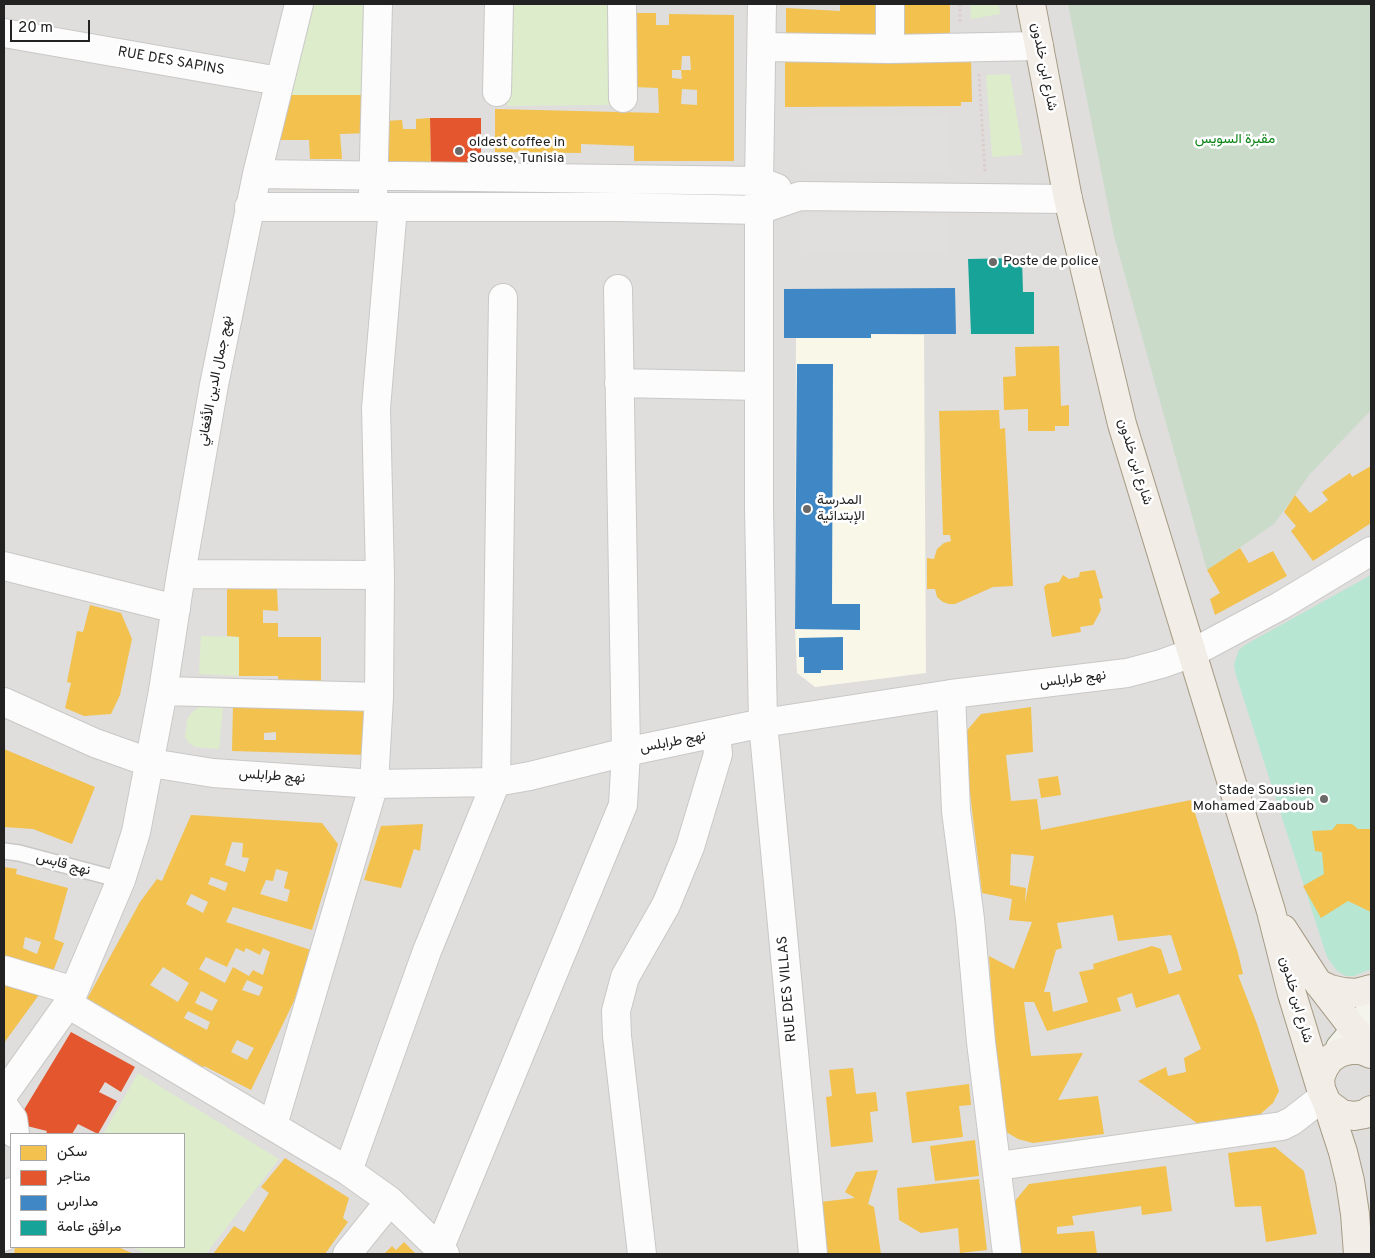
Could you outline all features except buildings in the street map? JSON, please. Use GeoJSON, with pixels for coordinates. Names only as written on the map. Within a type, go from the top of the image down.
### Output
{"type":"FeatureCollection","features":[{"type":"Feature","properties":{"kind":"main road","name":"شارع ابن خلدون"},"geometry":{"type":"LineString","coordinates":[[1031,4],[1068,199],[1122,424],[1271,911],[1292,994],[1324,1097],[1344,1152],[1355,1214],[1358,1254]]}},
{"type":"Feature","properties":{"kind":"main road","name":"شارع ابن خلدون"},"geometry":{"type":"LineString","coordinates":[[1271,911],[1319,984],[1367,1037]]}},
{"type":"Feature","properties":{"kind":"main road"},"geometry":{"type":"LineString","coordinates":[[1319,984],[1343,992],[1371,989]]}},
{"type":"Feature","properties":{"kind":"main road"},"geometry":{"type":"LineString","coordinates":[[1367,1037],[1361,1050],[1339,1053],[1330,1059],[1320,1078],[1324,1097],[1342,1114],[1354,1116],[1365,1114],[1371,1110]]}},
{"type":"Feature","properties":{"kind":"street","name":"نهج جمال الدين الأفغاني"},"geometry":{"type":"LineString","coordinates":[[4,1094],[71,997],[121,880],[136,832],[163,690],[181,574],[216,376],[257,174],[299,4]]}},
{"type":"Feature","properties":{"kind":"street"},"geometry":{"type":"LineString","coordinates":[[272,1125],[374,784],[379,697],[380,575],[376,408],[383,207],[373,176],[378,4]]}},
{"type":"Feature","properties":{"kind":"street"},"geometry":{"type":"LineString","coordinates":[[497,92],[500,4]]}},
{"type":"Feature","properties":{"kind":"street"},"geometry":{"type":"LineString","coordinates":[[622,4],[623,98]]}},
{"type":"Feature","properties":{"kind":"street","name":"RUE DES VILLAS"},"geometry":{"type":"LineString","coordinates":[[762,4],[759,181],[759,509],[763,723],[813,1254]]}},
{"type":"Feature","properties":{"kind":"street"},"geometry":{"type":"LineString","coordinates":[[890,4],[890,49]]}},
{"type":"Feature","properties":{"kind":"street","name":"RUE DES SAPINS"},"geometry":{"type":"LineString","coordinates":[[4,33],[279,82]]}},
{"type":"Feature","properties":{"kind":"street"},"geometry":{"type":"LineString","coordinates":[[762,47],[890,49],[1039,46]]}},
{"type":"Feature","properties":{"kind":"street"},"geometry":{"type":"LineString","coordinates":[[257,174],[759,181],[800,196]]}},
{"type":"Feature","properties":{"kind":"street"},"geometry":{"type":"LineString","coordinates":[[250,207],[619,207],[759,210],[800,196],[1068,199]]}},
{"type":"Feature","properties":{"kind":"street"},"geometry":{"type":"LineString","coordinates":[[4,970],[71,997],[348,1172],[390,1201],[442,1251],[623,805],[626,752],[618,288]]}},
{"type":"Feature","properties":{"kind":"street"},"geometry":{"type":"LineString","coordinates":[[348,1172],[427,951],[496,782],[503,298]]}},
{"type":"Feature","properties":{"kind":"street"},"geometry":{"type":"LineString","coordinates":[[619,383],[759,386]]}},
{"type":"Feature","properties":{"kind":"street","name":"نهج طرابلس"},"geometry":{"type":"LineString","coordinates":[[4,702],[95,743],[150,762],[213,773],[374,784],[496,782],[763,723],[951,694],[1127,673],[1192,653],[1280,606],[1371,551]]}},
{"type":"Feature","properties":{"kind":"street"},"geometry":{"type":"LineString","coordinates":[[4,566],[176,609]]}},
{"type":"Feature","properties":{"kind":"street"},"geometry":{"type":"LineString","coordinates":[[181,574],[380,575]]}},
{"type":"Feature","properties":{"kind":"street"},"geometry":{"type":"LineString","coordinates":[[163,690],[379,697]]}},
{"type":"Feature","properties":{"kind":"street"},"geometry":{"type":"LineString","coordinates":[[951,694],[956,811],[970,919],[981,1042],[998,1166],[1007,1254]]}},
{"type":"Feature","properties":{"kind":"street"},"geometry":{"type":"LineString","coordinates":[[642,1254],[617,1036],[616,1011],[625,977],[666,905],[690,847],[718,754],[716,734]]}},
{"type":"Feature","properties":{"kind":"street"},"geometry":{"type":"LineString","coordinates":[[998,1166],[1282,1126],[1292,1121],[1324,1097]]}},
{"type":"Feature","properties":{"kind":"street"},"geometry":{"type":"LineString","coordinates":[[4,1106],[13,1119],[15,1133]]}},
{"type":"Feature","properties":{"kind":"street"},"geometry":{"type":"LineString","coordinates":[[4,1237],[10,1198]]}},
{"type":"Feature","properties":{"kind":"street"},"geometry":{"type":"LineString","coordinates":[[347,1254],[390,1201]]}},
{"type":"Feature","properties":{"kind":"lane","name":"نهج قابس"},"geometry":{"type":"LineString","coordinates":[[4,851],[121,880]]}},
{"type":"Feature","properties":{"kind":"path"},"geometry":{"type":"LineString","coordinates":[[960,4],[960,23],[965,37],[978,58],[986,198]]}},
{"type":"Feature","properties":{"kind":"shaded area"},"geometry":{"type":"Polygon","coordinates":[[[4,4],[1371,4],[1371,1254],[4,1254],[4,4]]]}},
{"type":"Feature","properties":{"kind":"shaded area"},"geometry":{"type":"Polygon","coordinates":[[[947,115],[947,170],[807,173],[807,116],[947,115]]]}},
{"type":"Feature","properties":{"kind":"shaded area"},"geometry":{"type":"Polygon","coordinates":[[[807,217],[947,217],[948,253],[807,254],[807,217]]]}},
{"type":"Feature","properties":{"kind":"shaded area"},"geometry":{"type":"Polygon","coordinates":[[[871,334],[924,335],[926,673],[815,687],[797,673],[795,629],[796,338],[871,334]]]}},
{"type":"Feature","properties":{"kind":"green space"},"geometry":{"type":"Polygon","coordinates":[[[310,4],[371,4],[370,95],[289,95],[310,4]]]}},
{"type":"Feature","properties":{"kind":"green space"},"geometry":{"type":"Polygon","coordinates":[[[510,4],[611,4],[612,105],[507,106],[510,4]]]}},
{"type":"Feature","properties":{"kind":"green space"},"geometry":{"type":"Polygon","coordinates":[[[970,4],[999,4],[1000,14],[971,19],[970,4]]]}},
{"type":"Feature","properties":{"kind":"green space","name":"مقبرة السويس"},"geometry":{"type":"Polygon","coordinates":[[[1068,4],[1371,4],[1371,410],[1310,474],[1274,524],[1207,570],[1114,236],[1068,4]]]}},
{"type":"Feature","properties":{"kind":"green space"},"geometry":{"type":"Polygon","coordinates":[[[1010,74],[1023,155],[992,157],[986,75],[1010,74]]]}},
{"type":"Feature","properties":{"kind":"green space","name":"Stade Soussien Mohamed Zaaboub"},"geometry":{"type":"Polygon","coordinates":[[[1371,575],[1371,969],[1354,976],[1346,976],[1337,971],[1327,957],[1234,664],[1239,650],[1245,645],[1371,575]]]}},
{"type":"Feature","properties":{"kind":"green space"},"geometry":{"type":"Polygon","coordinates":[[[201,636],[239,637],[239,676],[199,674],[201,636]]]}},
{"type":"Feature","properties":{"kind":"green space"},"geometry":{"type":"Polygon","coordinates":[[[201,706],[223,708],[219,749],[195,747],[185,737],[187,720],[192,712],[201,706]]]}},
{"type":"Feature","properties":{"kind":"green space"},"geometry":{"type":"Polygon","coordinates":[[[138,1073],[279,1159],[206,1254],[147,1254],[134,1248],[185,1248],[185,1133],[104,1133],[138,1073]]]}},
{"type":"Feature","properties":{"kind":"place","name":"oldest coffee in Sousse, Tunisia"},"geometry":{"type":"Point","coordinates":[459,151]}},
{"type":"Feature","properties":{"kind":"place","name":"Poste de police"},"geometry":{"type":"Point","coordinates":[993,262]}},
{"type":"Feature","properties":{"kind":"place","name":"المدرسة الإبتدائية"},"geometry":{"type":"Point","coordinates":[807,509]}},
{"type":"Feature","properties":{"kind":"place","name":"Stade Soussien Mohamed Zaaboub"},"geometry":{"type":"Point","coordinates":[1324,799]}}]}
